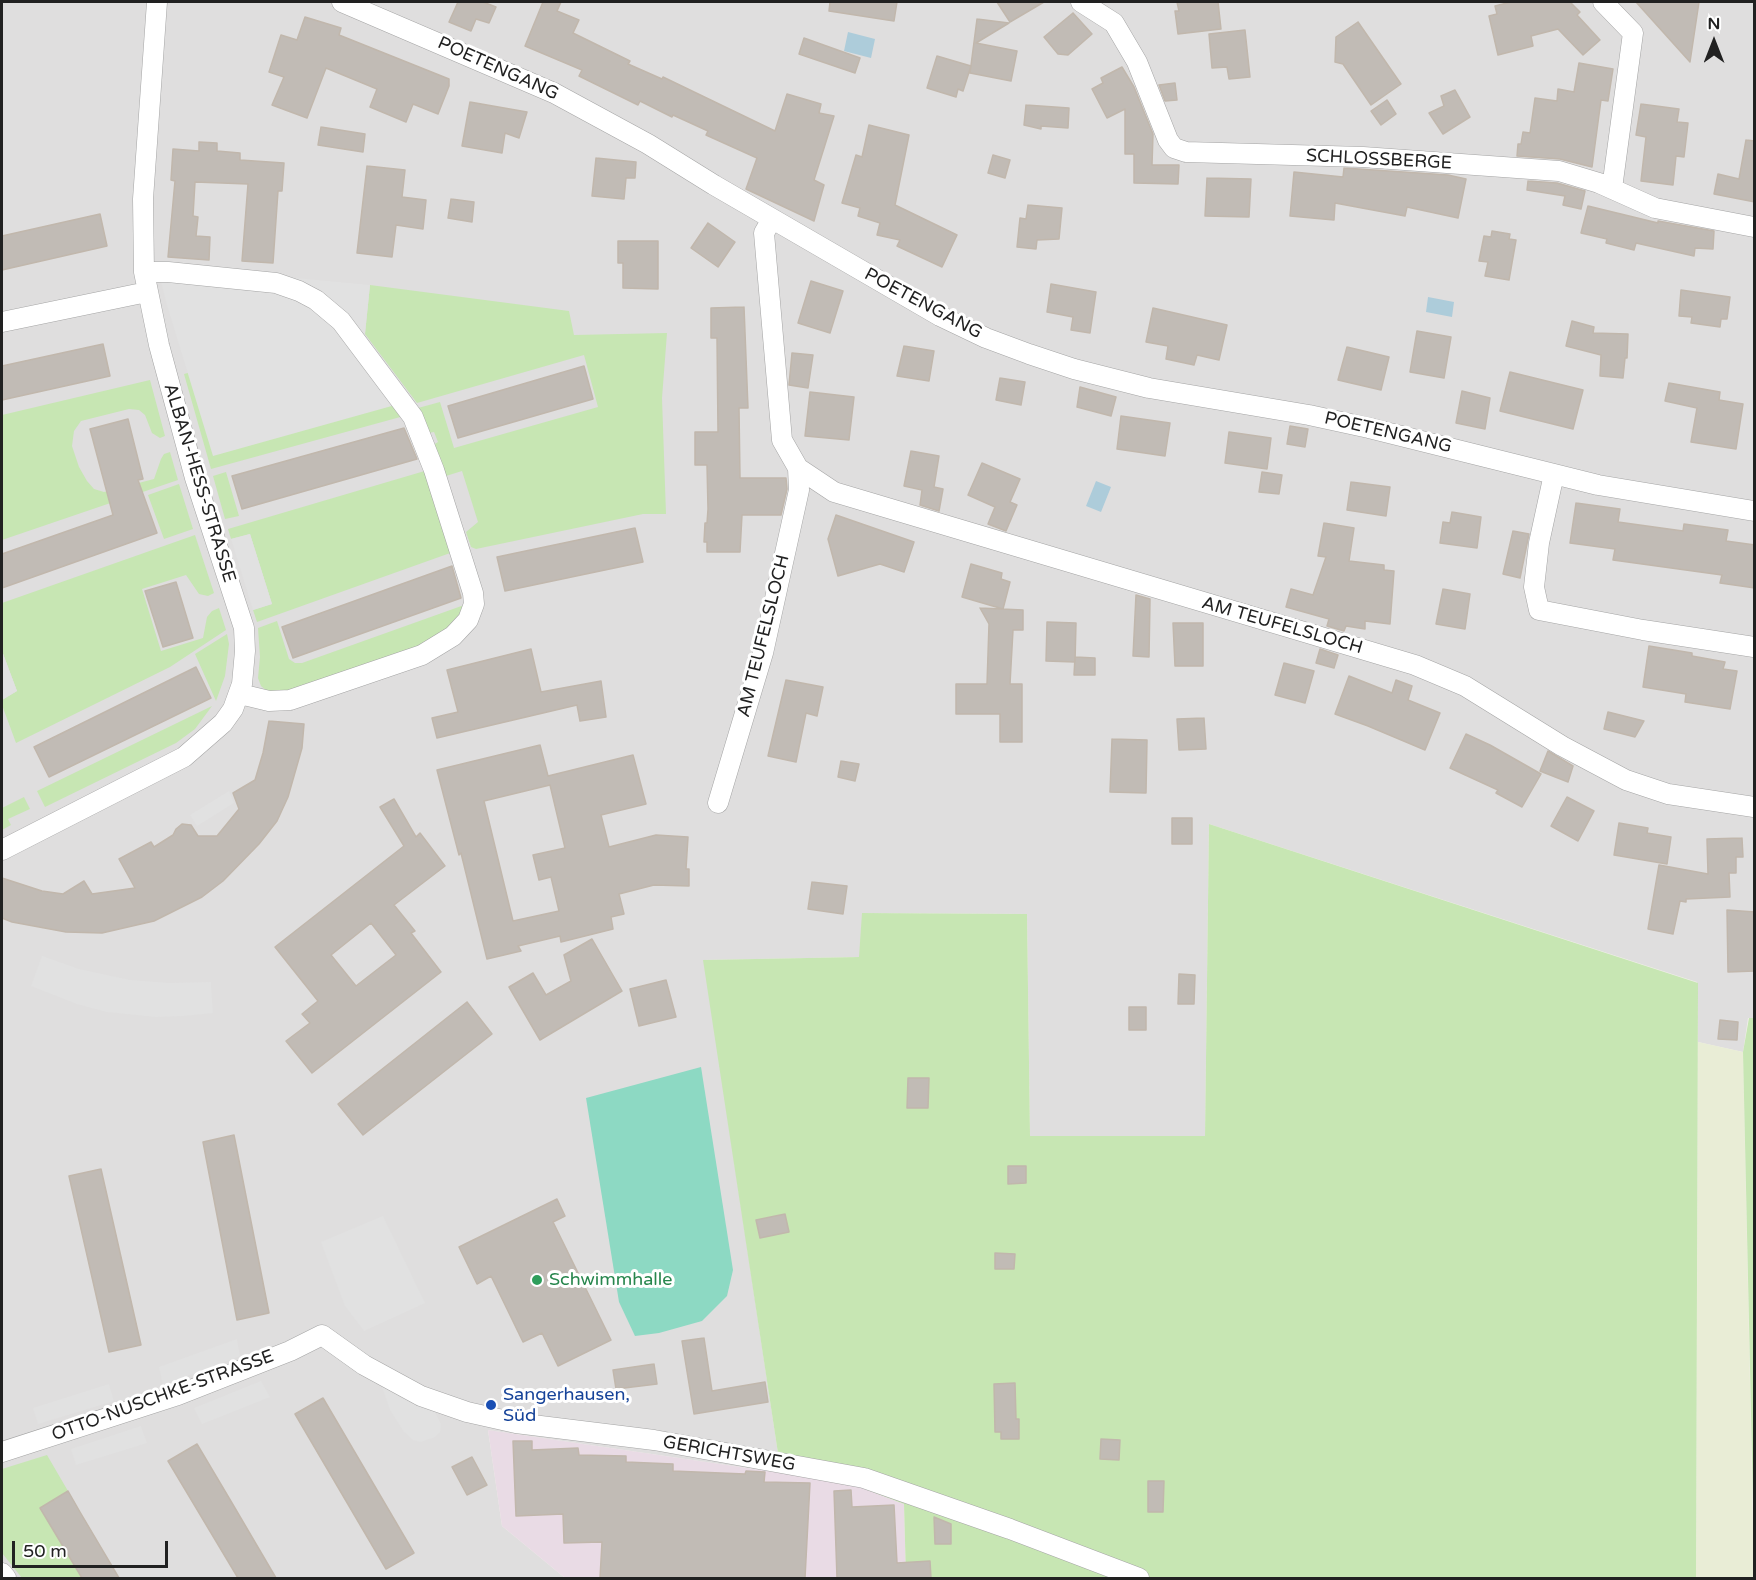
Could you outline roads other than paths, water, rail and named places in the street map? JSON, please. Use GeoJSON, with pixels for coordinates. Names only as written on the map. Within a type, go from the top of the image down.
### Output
{"type":"FeatureCollection","features":[{"type":"Feature","properties":{"kind":"street","name":"ALBAN-HESS-STRASSE"},"geometry":{"type":"LineString","coordinates":[[2,850],[184,757],[223,723],[240,694],[245,658],[244,628],[195,477],[166,372],[144,272],[142,199],[157,2]]}},
{"type":"Feature","properties":{"kind":"street","name":"POETENGANG"},"geometry":{"type":"LineString","coordinates":[[342,2],[554,93],[648,144],[771,219],[940,316],[986,338],[1040,358],[1149,388],[1309,415],[1598,485],[1755,511]]}},
{"type":"Feature","properties":{"kind":"street","name":"SCHLOSSBERGE"},"geometry":{"type":"LineString","coordinates":[[1081,2],[1114,23],[1137,62],[1168,140],[1174,148],[1186,152],[1363,157],[1546,170],[1584,178],[1655,208],[1755,227]]}},
{"type":"Feature","properties":{"kind":"street"},"geometry":{"type":"LineString","coordinates":[[1603,2],[1632,33],[1611,188]]}},
{"type":"Feature","properties":{"kind":"street","name":"AM TEUFELSLOCH"},"geometry":{"type":"LineString","coordinates":[[771,219],[764,233],[782,440],[798,468],[834,492],[1415,665],[1466,686],[1562,746],[1626,780],[1668,794],[1755,807]]}},
{"type":"Feature","properties":{"kind":"street"},"geometry":{"type":"LineString","coordinates":[[144,272],[168,272],[276,284],[299,291],[316,300],[336,316],[356,339],[413,417],[434,470],[473,596],[473,611],[468,620],[453,636],[422,655],[290,700],[269,701],[240,694]]}},
{"type":"Feature","properties":{"kind":"street"},"geometry":{"type":"LineString","coordinates":[[2,322],[147,292]]}},
{"type":"Feature","properties":{"kind":"street","name":"AM TEUFELSLOCH"},"geometry":{"type":"LineString","coordinates":[[718,803],[763,653],[799,490],[798,468]]}},
{"type":"Feature","properties":{"kind":"street"},"geometry":{"type":"LineString","coordinates":[[1554,474],[1537,554],[1534,587],[1539,610],[1643,630],[1755,647]]}},
{"type":"Feature","properties":{"kind":"street","name":"OTTO-NUSCHKE-STRASSE"},"geometry":{"type":"LineString","coordinates":[[2,1452],[178,1395],[290,1351],[322,1335]]}},
{"type":"Feature","properties":{"kind":"street","name":"GERICHTSWEG"},"geometry":{"type":"LineString","coordinates":[[322,1335],[364,1365],[421,1396],[467,1412],[516,1423],[664,1442],[864,1478],[1010,1529],[1139,1578]]}},
{"type":"Feature","properties":{"kind":"street"},"geometry":{"type":"LineString","coordinates":[[2,1573],[6,1578]]}},
{"type":"Feature","properties":{"kind":"water"},"geometry":{"type":"Polygon","coordinates":[[[848,32],[875,39],[871,58],[844,51],[848,32]]]}},
{"type":"Feature","properties":{"kind":"water"},"geometry":{"type":"Polygon","coordinates":[[[1428,297],[1454,302],[1452,317],[1426,312],[1428,297]]]}},
{"type":"Feature","properties":{"kind":"water"},"geometry":{"type":"Polygon","coordinates":[[[1096,481],[1111,487],[1101,512],[1086,506],[1096,481]]]}},
{"type":"Feature","properties":{"kind":"place","name":"Schwimmhalle"},"geometry":{"type":"Point","coordinates":[537,1280]}},
{"type":"Feature","properties":{"kind":"place","name":"Sangerhausen, Süd"},"geometry":{"type":"Point","coordinates":[491,1405]}}]}
